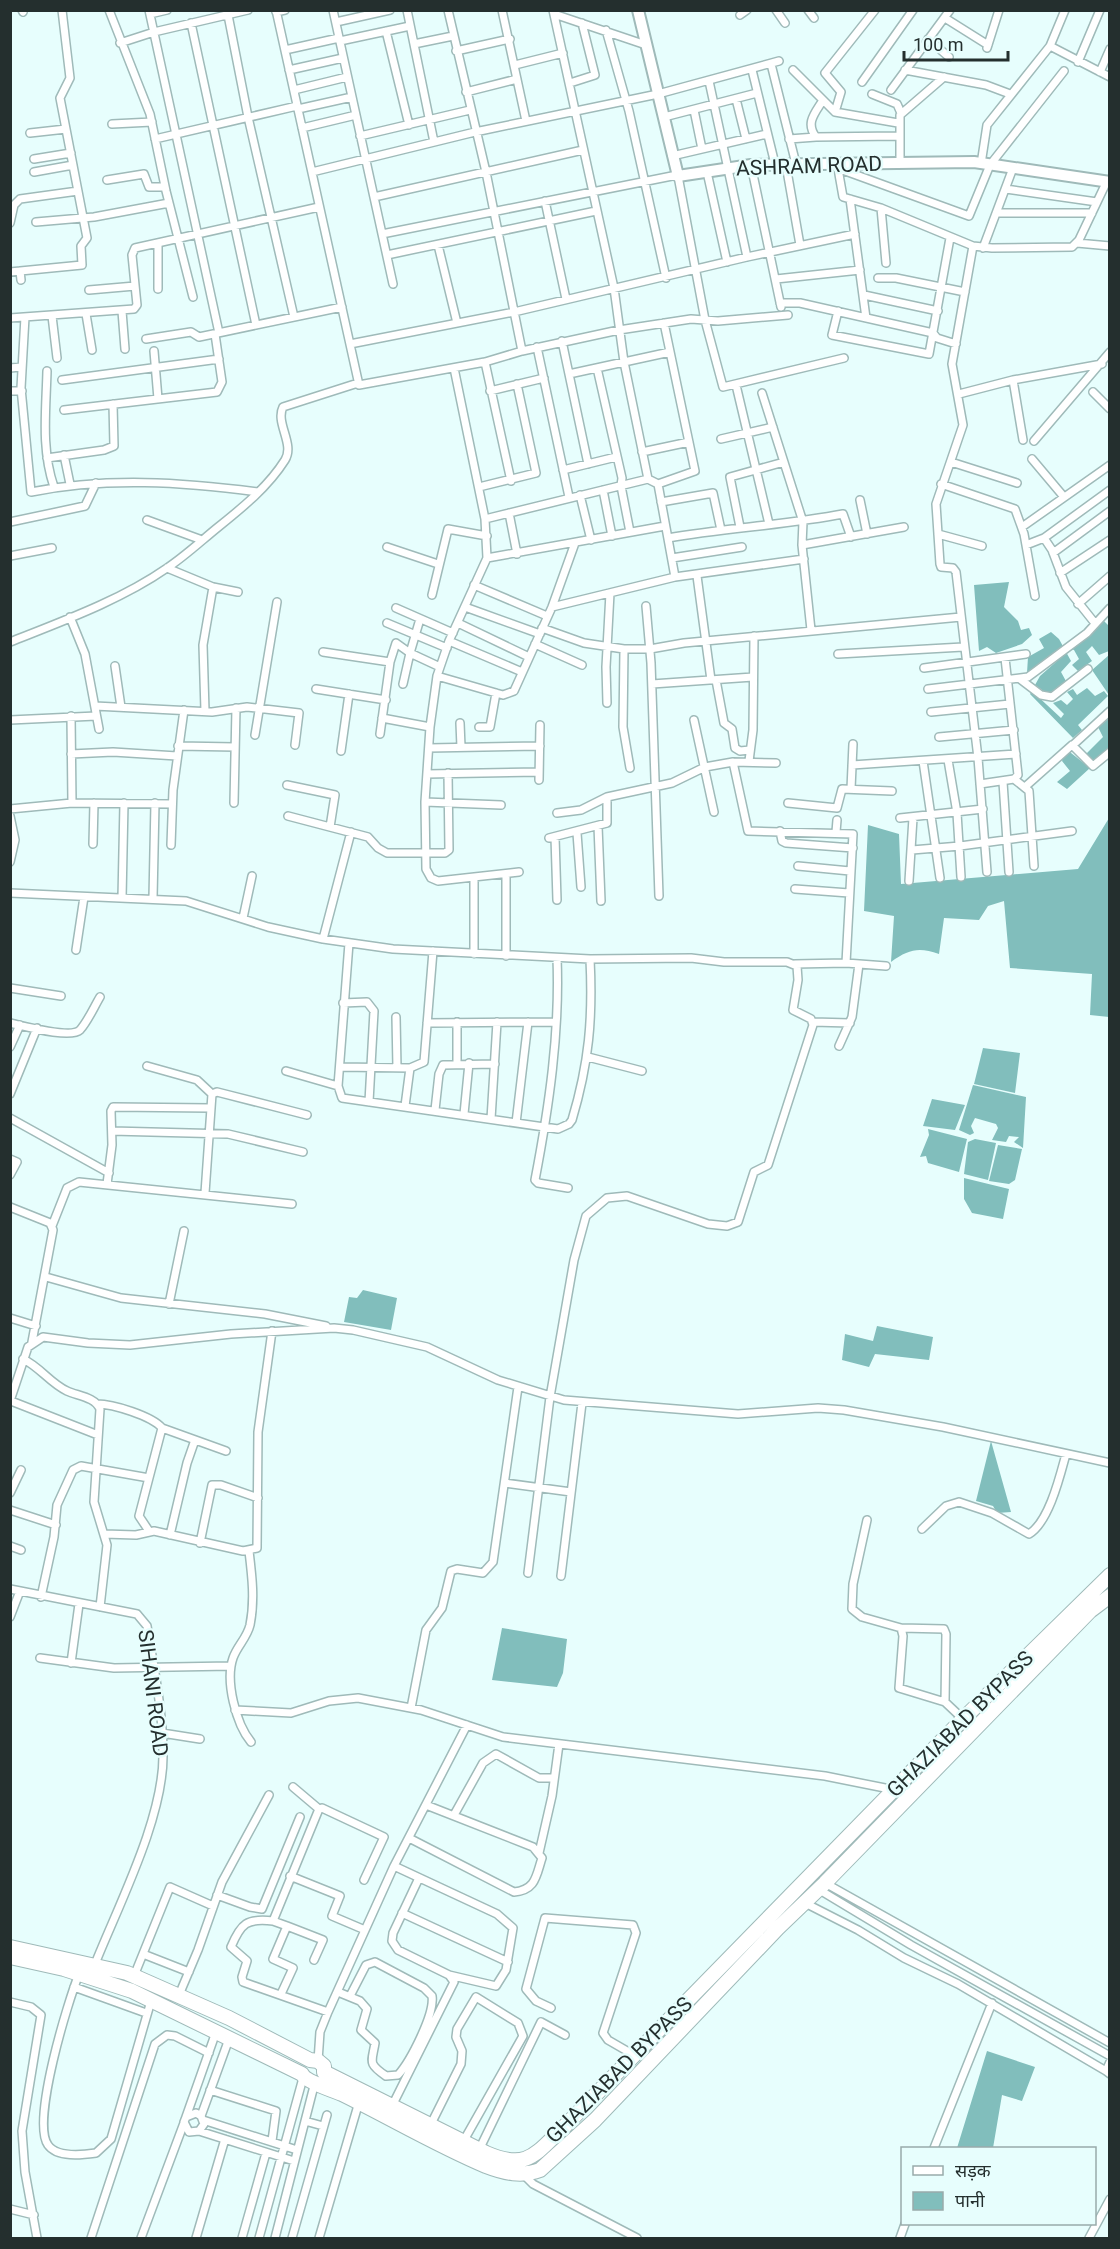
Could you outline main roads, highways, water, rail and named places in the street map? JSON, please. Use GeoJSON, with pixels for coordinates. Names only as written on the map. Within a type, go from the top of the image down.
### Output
{"type":"FeatureCollection","features":[{"type":"Feature","properties":{"kind":"highway","name":"GHAZIABAD BYPASS"},"geometry":{"type":"LineString","coordinates":[[10,1957],[79,1974],[132,1991],[149,2007],[312,2071],[392,2106],[479,2150],[505,2161],[524,2160],[541,2148],[597,2095],[963,1719],[1110,1575]]}},
{"type":"Feature","properties":{"kind":"highway","name":"GHAZIABAD BYPASS"},"geometry":{"type":"LineString","coordinates":[[10,1947],[95,1964],[134,1976],[179,1995],[312,2071],[359,2102],[486,2166],[523,2174],[540,2170],[622,2092],[778,1928],[822,1886],[1090,1611],[1110,1596]]}},
{"type":"Feature","properties":{"kind":"highway"},"geometry":{"type":"LineString","coordinates":[[610,2080],[622,2092]]}},
{"type":"Feature","properties":{"kind":"highway"},"geometry":{"type":"LineString","coordinates":[[597,2095],[608,2106]]}},
{"type":"Feature","properties":{"kind":"water"},"geometry":{"type":"Polygon","coordinates":[[[1009,582],[1004,607],[1018,621],[1021,630],[1029,628],[1032,635],[1022,644],[996,653],[987,647],[979,651],[974,585],[1009,582]]]}},
{"type":"Feature","properties":{"kind":"water"},"geometry":{"type":"Polygon","coordinates":[[[1102,619],[1109,626],[1109,651],[1099,655],[1092,646],[1086,652],[1092,661],[1078,671],[1072,665],[1079,659],[1074,650],[1066,647],[1102,619]]]}},
{"type":"Feature","properties":{"kind":"water"},"geometry":{"type":"Polygon","coordinates":[[[1051,632],[1059,639],[1071,661],[1061,672],[1067,683],[1049,695],[1035,685],[1040,676],[1057,661],[1054,655],[1027,673],[1028,657],[1044,648],[1039,639],[1051,632]]]}},
{"type":"Feature","properties":{"kind":"water"},"geometry":{"type":"Polygon","coordinates":[[[1109,655],[1110,695],[1092,670],[1109,655]]]}},
{"type":"Feature","properties":{"kind":"water"},"geometry":{"type":"Polygon","coordinates":[[[1087,688],[1095,696],[1104,691],[1108,696],[1078,725],[1082,730],[1073,738],[1030,694],[1032,691],[1061,718],[1064,714],[1053,703],[1061,700],[1067,705],[1073,699],[1067,692],[1073,689],[1077,695],[1087,688]]]}},
{"type":"Feature","properties":{"kind":"water"},"geometry":{"type":"Polygon","coordinates":[[[1108,714],[1109,750],[1097,766],[1085,755],[1103,737],[1096,723],[1108,714]]]}},
{"type":"Feature","properties":{"kind":"water"},"geometry":{"type":"Polygon","coordinates":[[[1066,749],[1090,768],[1067,789],[1057,782],[1070,771],[1062,761],[1066,749]]]}},
{"type":"Feature","properties":{"kind":"water"},"geometry":{"type":"Polygon","coordinates":[[[1109,818],[1109,1017],[1090,1015],[1092,974],[1010,968],[1004,901],[988,906],[979,920],[944,918],[939,954],[926,950],[914,950],[891,962],[894,916],[864,911],[868,825],[899,834],[901,884],[1078,869],[1109,818]]]}},
{"type":"Feature","properties":{"kind":"water"},"geometry":{"type":"Polygon","coordinates":[[[983,1048],[1020,1053],[1015,1093],[974,1084],[983,1048]]]}},
{"type":"Feature","properties":{"kind":"water"},"geometry":{"type":"Polygon","coordinates":[[[973,1085],[1026,1097],[1023,1148],[1014,1142],[1019,1137],[1009,1136],[1006,1142],[992,1140],[998,1128],[996,1124],[975,1118],[971,1126],[974,1133],[970,1135],[959,1130],[973,1085]]]}},
{"type":"Feature","properties":{"kind":"water"},"geometry":{"type":"Polygon","coordinates":[[[932,1099],[965,1105],[955,1130],[923,1126],[932,1099]]]}},
{"type":"Feature","properties":{"kind":"water"},"geometry":{"type":"Polygon","coordinates":[[[928,1129],[967,1139],[959,1172],[928,1163],[926,1156],[920,1157],[929,1135],[928,1129]]]}},
{"type":"Feature","properties":{"kind":"water"},"geometry":{"type":"Polygon","coordinates":[[[975,1139],[996,1143],[988,1180],[964,1174],[968,1142],[975,1139]]]}},
{"type":"Feature","properties":{"kind":"water"},"geometry":{"type":"Polygon","coordinates":[[[998,1145],[1022,1149],[1015,1180],[1009,1184],[989,1181],[998,1145]]]}},
{"type":"Feature","properties":{"kind":"water"},"geometry":{"type":"Polygon","coordinates":[[[964,1178],[1009,1189],[1003,1219],[972,1213],[964,1199],[964,1178]]]}},
{"type":"Feature","properties":{"kind":"water"},"geometry":{"type":"Polygon","coordinates":[[[363,1290],[397,1298],[391,1330],[344,1322],[349,1297],[357,1298],[363,1290]]]}},
{"type":"Feature","properties":{"kind":"water"},"geometry":{"type":"Polygon","coordinates":[[[877,1326],[933,1337],[929,1360],[875,1354],[869,1367],[842,1360],[845,1334],[873,1341],[877,1326]]]}},
{"type":"Feature","properties":{"kind":"water"},"geometry":{"type":"Polygon","coordinates":[[[991,1441],[1011,1512],[997,1513],[993,1506],[976,1501],[991,1441]]]}},
{"type":"Feature","properties":{"kind":"water"},"geometry":{"type":"Polygon","coordinates":[[[502,1628],[567,1639],[563,1673],[557,1687],[492,1680],[502,1628]]]}},
{"type":"Feature","properties":{"kind":"water"},"geometry":{"type":"Polygon","coordinates":[[[987,2051],[1035,2067],[1022,2101],[1002,2095],[993,2147],[957,2147],[987,2051]]]}}]}
